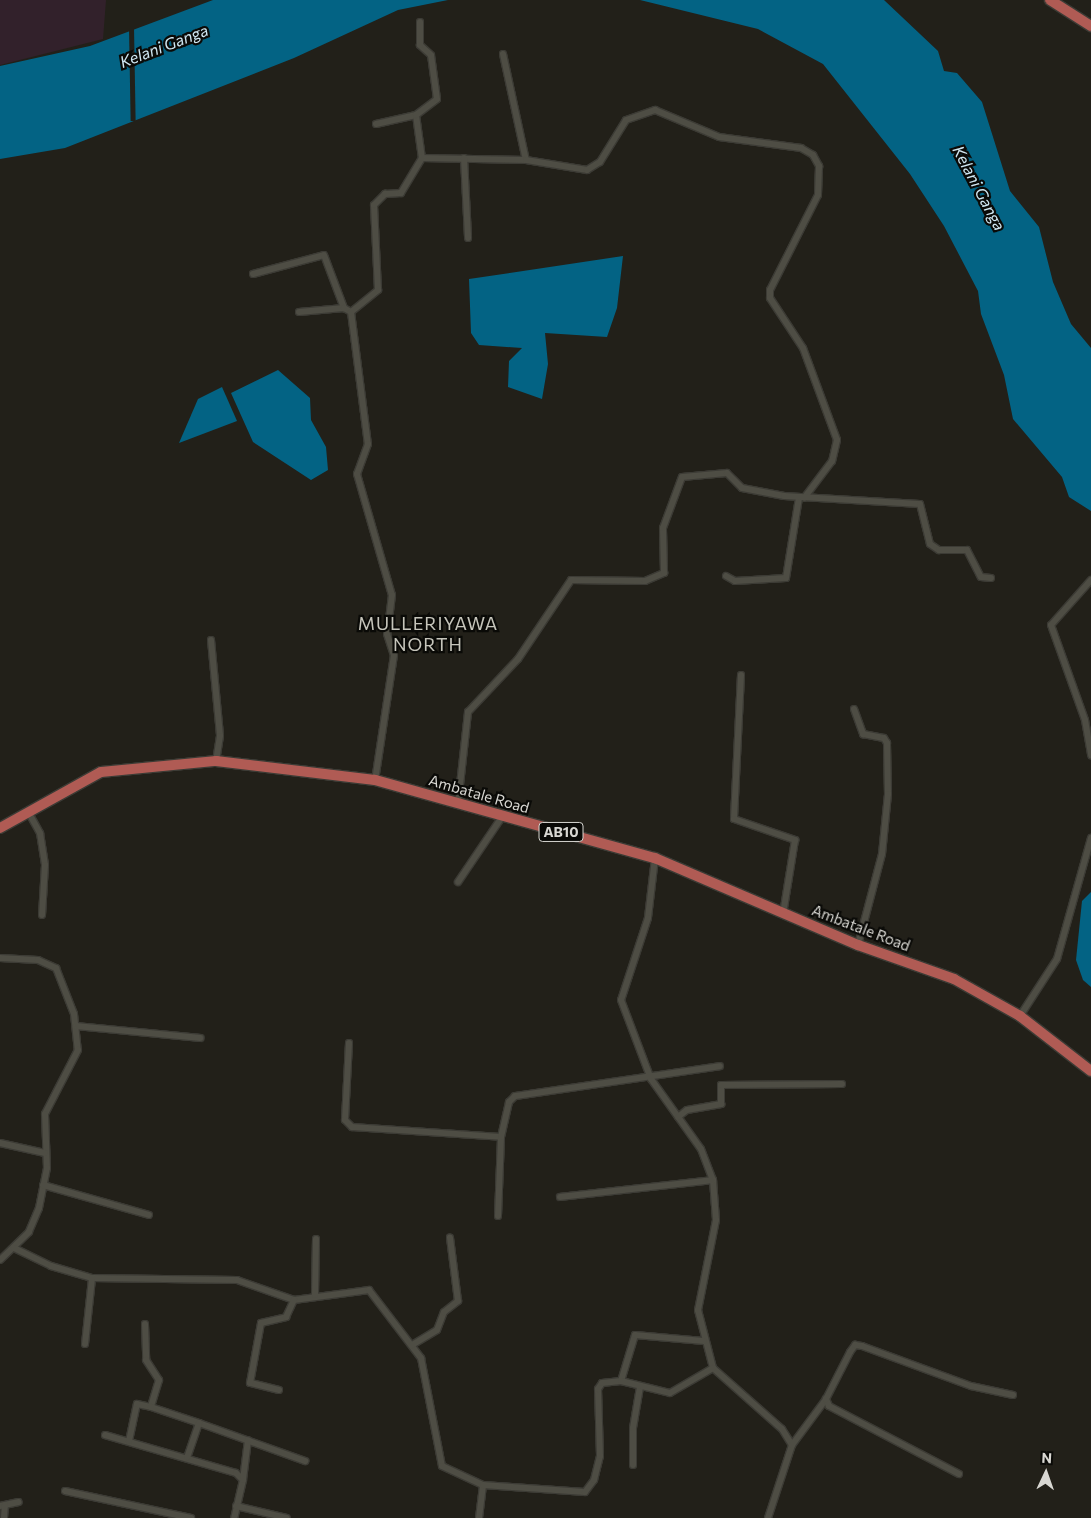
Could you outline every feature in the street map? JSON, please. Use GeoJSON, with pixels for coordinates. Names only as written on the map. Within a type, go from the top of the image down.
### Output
{"type":"FeatureCollection","features":[{"type":"Feature","properties":{"kind":"main road"},"geometry":{"type":"LineString","coordinates":[[1050,0],[1091,26]]}},
{"type":"Feature","properties":{"kind":"main road","name":"Ambatale Road"},"geometry":{"type":"LineString","coordinates":[[0,828],[30,815],[68,787],[101,772],[216,761],[375,780],[502,817],[655,858],[858,945],[954,979],[1020,1016],[1091,1071]]}},
{"type":"Feature","properties":{"kind":"street"},"geometry":{"type":"LineString","coordinates":[[376,124],[416,115],[437,98],[431,55],[420,45],[420,22]]}},
{"type":"Feature","properties":{"kind":"street"},"geometry":{"type":"LineString","coordinates":[[503,54],[526,160]]}},
{"type":"Feature","properties":{"kind":"street"},"geometry":{"type":"LineString","coordinates":[[422,158],[526,160],[596,167],[626,120],[655,110],[719,137],[802,148],[813,155],[819,166],[818,195],[770,290],[770,298],[804,348],[837,440],[832,461],[802,498],[786,578],[735,581],[726,576]]}},
{"type":"Feature","properties":{"kind":"street"},"geometry":{"type":"LineString","coordinates":[[351,312],[378,290],[374,205],[385,194],[401,193],[422,158],[416,115]]}},
{"type":"Feature","properties":{"kind":"street"},"geometry":{"type":"LineString","coordinates":[[464,158],[468,238]]}},
{"type":"Feature","properties":{"kind":"street"},"geometry":{"type":"LineString","coordinates":[[253,274],[324,255],[344,308]]}},
{"type":"Feature","properties":{"kind":"street"},"geometry":{"type":"LineString","coordinates":[[299,312],[344,308],[351,312]]}},
{"type":"Feature","properties":{"kind":"street"},"geometry":{"type":"LineString","coordinates":[[351,312],[368,444],[357,474],[392,596],[387,634],[394,656],[375,780]]}},
{"type":"Feature","properties":{"kind":"street"},"geometry":{"type":"LineString","coordinates":[[458,804],[468,712],[518,660],[571,580],[645,582],[664,573],[663,528],[682,477],[727,473],[742,488],[802,498],[920,504],[930,544],[939,550],[966,550],[981,577],[991,578]]}},
{"type":"Feature","properties":{"kind":"street"},"geometry":{"type":"LineString","coordinates":[[1091,580],[1051,625],[1085,720],[1091,755]]}},
{"type":"Feature","properties":{"kind":"street"},"geometry":{"type":"LineString","coordinates":[[211,640],[219,711],[216,761]]}},
{"type":"Feature","properties":{"kind":"street"},"geometry":{"type":"LineString","coordinates":[[741,675],[734,818],[795,840],[783,914]]}},
{"type":"Feature","properties":{"kind":"street"},"geometry":{"type":"LineString","coordinates":[[854,710],[862,734],[884,738],[887,743],[888,794],[883,848],[858,945]]}},
{"type":"Feature","properties":{"kind":"street"},"geometry":{"type":"LineString","coordinates":[[30,815],[44,853],[42,915]]}},
{"type":"Feature","properties":{"kind":"street"},"geometry":{"type":"LineString","coordinates":[[458,882],[502,817]]}},
{"type":"Feature","properties":{"kind":"street"},"geometry":{"type":"LineString","coordinates":[[1020,1016],[1057,960],[1091,838]]}},
{"type":"Feature","properties":{"kind":"street"},"geometry":{"type":"LineString","coordinates":[[655,858],[648,918],[621,1000],[651,1079],[701,1150],[713,1180],[716,1220],[698,1310],[704,1342],[713,1368],[782,1429],[792,1445]]}},
{"type":"Feature","properties":{"kind":"street"},"geometry":{"type":"LineString","coordinates":[[0,958],[51,964],[76,1026],[78,1050],[46,1114],[43,1185],[30,1232],[0,1260]]}},
{"type":"Feature","properties":{"kind":"street"},"geometry":{"type":"LineString","coordinates":[[76,1026],[200,1038]]}},
{"type":"Feature","properties":{"kind":"street"},"geometry":{"type":"LineString","coordinates":[[349,1043],[345,1120],[352,1127],[501,1137]]}},
{"type":"Feature","properties":{"kind":"street"},"geometry":{"type":"LineString","coordinates":[[498,1216],[501,1137],[509,1102],[522,1093],[651,1079],[720,1066]]}},
{"type":"Feature","properties":{"kind":"street"},"geometry":{"type":"LineString","coordinates":[[678,1117],[687,1110],[721,1104],[721,1086],[842,1084]]}},
{"type":"Feature","properties":{"kind":"street"},"geometry":{"type":"LineString","coordinates":[[0,1143],[45,1153]]}},
{"type":"Feature","properties":{"kind":"street"},"geometry":{"type":"LineString","coordinates":[[560,1197],[713,1180]]}},
{"type":"Feature","properties":{"kind":"street"},"geometry":{"type":"LineString","coordinates":[[43,1185],[149,1215]]}},
{"type":"Feature","properties":{"kind":"street"},"geometry":{"type":"LineString","coordinates":[[412,1345],[437,1330],[444,1312],[458,1301],[450,1238]]}},
{"type":"Feature","properties":{"kind":"street"},"geometry":{"type":"LineString","coordinates":[[315,1295],[316,1239]]}},
{"type":"Feature","properties":{"kind":"street"},"geometry":{"type":"LineString","coordinates":[[14,1248],[51,1266],[92,1278],[237,1280],[294,1300],[315,1295],[369,1290],[412,1345],[430,1391],[442,1466],[483,1485],[586,1492],[594,1480],[600,1456],[598,1390],[602,1383],[621,1381],[670,1393],[713,1368]]}},
{"type":"Feature","properties":{"kind":"street"},"geometry":{"type":"LineString","coordinates":[[85,1344],[92,1278]]}},
{"type":"Feature","properties":{"kind":"street"},"geometry":{"type":"LineString","coordinates":[[279,1390],[250,1382],[261,1323],[286,1317],[294,1300]]}},
{"type":"Feature","properties":{"kind":"street"},"geometry":{"type":"LineString","coordinates":[[145,1324],[146,1360],[159,1380],[151,1406]]}},
{"type":"Feature","properties":{"kind":"street"},"geometry":{"type":"LineString","coordinates":[[621,1381],[635,1335],[704,1342]]}},
{"type":"Feature","properties":{"kind":"street"},"geometry":{"type":"LineString","coordinates":[[768,1518],[792,1445],[826,1399],[855,1345],[971,1386],[1013,1396]]}},
{"type":"Feature","properties":{"kind":"street"},"geometry":{"type":"LineString","coordinates":[[633,1465],[633,1428],[640,1387]]}},
{"type":"Feature","properties":{"kind":"street"},"geometry":{"type":"LineString","coordinates":[[826,1399],[829,1406],[857,1423],[959,1474]]}},
{"type":"Feature","properties":{"kind":"street"},"geometry":{"type":"LineString","coordinates":[[129,1441],[137,1404],[151,1406],[305,1461]]}},
{"type":"Feature","properties":{"kind":"street"},"geometry":{"type":"LineString","coordinates":[[187,1457],[199,1423]]}},
{"type":"Feature","properties":{"kind":"street"},"geometry":{"type":"LineString","coordinates":[[105,1435],[187,1457],[236,1473],[242,1480]]}},
{"type":"Feature","properties":{"kind":"street"},"geometry":{"type":"LineString","coordinates":[[234,1518],[248,1440]]}},
{"type":"Feature","properties":{"kind":"street"},"geometry":{"type":"LineString","coordinates":[[479,1518],[483,1485]]}},
{"type":"Feature","properties":{"kind":"street"},"geometry":{"type":"LineString","coordinates":[[65,1491],[191,1518]]}},
{"type":"Feature","properties":{"kind":"street"},"geometry":{"type":"LineString","coordinates":[[4,1518],[2,1505],[19,1502]]}},
{"type":"Feature","properties":{"kind":"street"},"geometry":{"type":"LineString","coordinates":[[236,1506],[287,1518]]}},
{"type":"Feature","properties":{"kind":"shaded area"},"geometry":{"type":"Polygon","coordinates":[[[0,0],[106,0],[103,39],[0,65],[0,0]]]}},
{"type":"Feature","properties":{"kind":"water","name":"Kelani Ganga"},"geometry":{"type":"Polygon","coordinates":[[[213,0],[448,0],[398,10],[294,58],[65,148],[0,159],[0,66],[90,46],[213,0]]]}},
{"type":"Feature","properties":{"kind":"water","name":"Kelani Ganga"},"geometry":{"type":"Polygon","coordinates":[[[640,0],[884,0],[938,51],[944,71],[957,73],[982,102],[1010,191],[1039,227],[1053,282],[1071,324],[1091,348],[1091,511],[1069,497],[1062,477],[1013,419],[1004,375],[981,314],[978,291],[944,226],[910,174],[823,64],[758,29],[640,0]]]}},
{"type":"Feature","properties":{"kind":"water"},"geometry":{"type":"Polygon","coordinates":[[[623,256],[617,308],[607,337],[545,333],[548,364],[542,399],[508,387],[509,361],[522,348],[479,345],[471,333],[469,279],[623,256]]]}},
{"type":"Feature","properties":{"kind":"water"},"geometry":{"type":"Polygon","coordinates":[[[278,370],[310,398],[311,420],[326,447],[328,470],[311,480],[253,442],[231,393],[278,370]]]}},
{"type":"Feature","properties":{"kind":"water"},"geometry":{"type":"Polygon","coordinates":[[[222,387],[237,421],[179,443],[198,399],[222,387]]]}},
{"type":"Feature","properties":{"kind":"water"},"geometry":{"type":"Polygon","coordinates":[[[1091,892],[1091,987],[1083,980],[1076,960],[1082,901],[1091,892]]]}},
{"type":"Feature","properties":{"kind":"pier"},"geometry":{"type":"Polygon","coordinates":[[[129,27],[134,27],[136,121],[131,121],[129,27]]]}},
{"type":"Feature","properties":{"kind":"district","name":"MULLERIYAWA NORTH"},"geometry":{"type":"Point","coordinates":[428,634]}}]}
